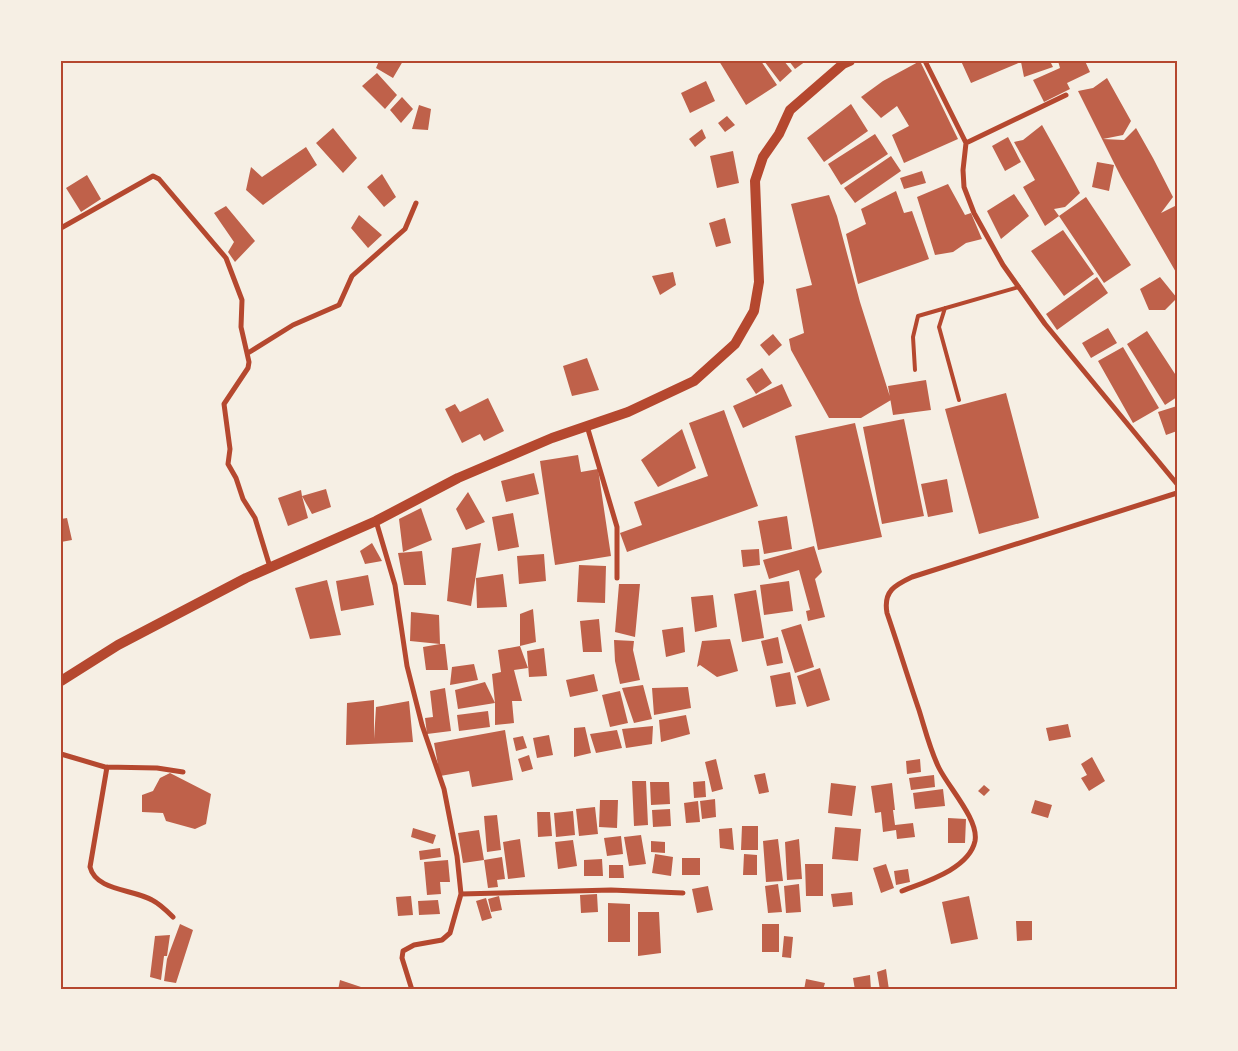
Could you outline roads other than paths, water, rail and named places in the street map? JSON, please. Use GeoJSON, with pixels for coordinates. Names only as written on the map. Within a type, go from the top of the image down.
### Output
{"type":"FeatureCollection","features":[{"type":"Feature","properties":{"kind":"main road"},"geometry":{"type":"LineString","coordinates":[[61,681],[118,645],[270,567],[376,520],[458,478],[552,438],[628,412],[694,381],[735,344],[754,311],[758,297],[759,282],[756,181],[760,164],[790,110],[843,64],[850,61]]}},
{"type":"Feature","properties":{"kind":"street"},"geometry":{"type":"LineString","coordinates":[[925,61],[966,143],[963,170],[968,199],[990,243],[1045,324],[1177,484]]}},
{"type":"Feature","properties":{"kind":"street"},"geometry":{"type":"LineString","coordinates":[[966,143],[1066,95]]}},
{"type":"Feature","properties":{"kind":"street"},"geometry":{"type":"LineString","coordinates":[[61,228],[147,178],[156,176],[226,258],[242,300],[241,327],[248,353],[248,368],[224,404],[230,449],[228,464],[236,478],[243,499],[255,518],[270,567]]}},
{"type":"Feature","properties":{"kind":"street"},"geometry":{"type":"LineString","coordinates":[[248,353],[293,324],[339,305],[352,276],[405,229],[416,203]]}},
{"type":"Feature","properties":{"kind":"street"},"geometry":{"type":"LineString","coordinates":[[587,426],[617,527],[616,578]]}},
{"type":"Feature","properties":{"kind":"street"},"geometry":{"type":"LineString","coordinates":[[902,891],[939,877],[957,865],[970,851],[976,833],[973,822],[952,791],[930,744],[887,612],[885,602],[891,588],[912,578],[1177,493]]}},
{"type":"Feature","properties":{"kind":"street"},"geometry":{"type":"LineString","coordinates":[[376,520],[395,585],[407,666],[422,725],[444,789],[457,856],[461,894],[450,933],[442,940],[414,945],[403,951],[402,958],[412,990]]}},
{"type":"Feature","properties":{"kind":"street"},"geometry":{"type":"LineString","coordinates":[[61,754],[107,767],[157,768],[183,772]]}},
{"type":"Feature","properties":{"kind":"street"},"geometry":{"type":"LineString","coordinates":[[107,767],[90,867],[92,873],[98,881],[151,899],[172,918]]}},
{"type":"Feature","properties":{"kind":"street"},"geometry":{"type":"LineString","coordinates":[[461,894],[611,890],[683,893]]}},
{"type":"Feature","properties":{"kind":"lane"},"geometry":{"type":"LineString","coordinates":[[915,370],[913,337],[918,316],[1019,287]]}},
{"type":"Feature","properties":{"kind":"lane"},"geometry":{"type":"LineString","coordinates":[[945,308],[939,327],[959,400]]}}]}
